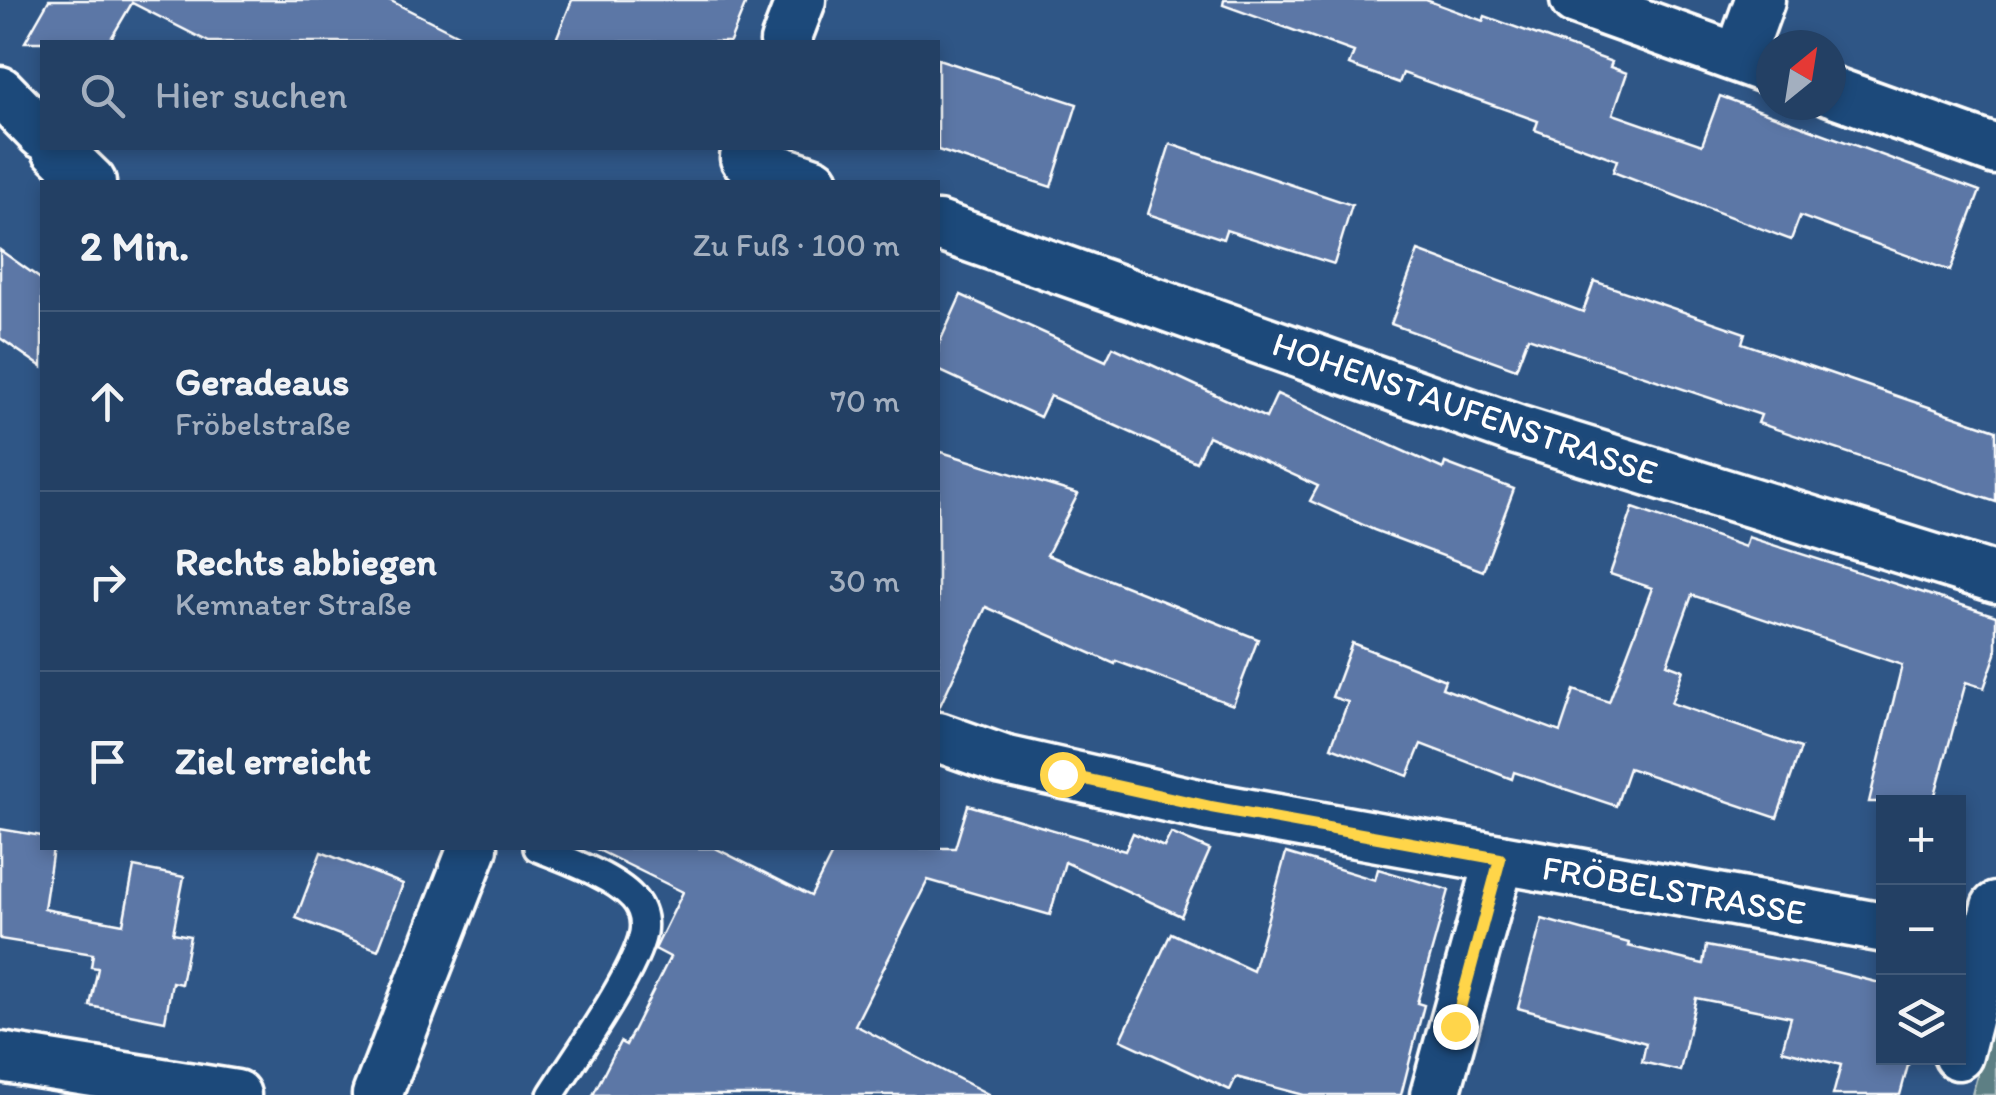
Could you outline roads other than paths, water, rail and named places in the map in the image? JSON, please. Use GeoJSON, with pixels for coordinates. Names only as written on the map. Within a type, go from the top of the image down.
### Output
{"type":"FeatureCollection","features":[{"type":"Feature","properties":{"kind":"street"},"geometry":{"type":"LineString","coordinates":[[786,40],[801,0]]}},
{"type":"Feature","properties":{"kind":"street"},"geometry":{"type":"LineString","coordinates":[[1576,0],[1755,64],[1760,0]]}},
{"type":"Feature","properties":{"kind":"street"},"geometry":{"type":"LineString","coordinates":[[0,91],[40,132]]}},
{"type":"Feature","properties":{"kind":"street"},"geometry":{"type":"LineString","coordinates":[[1846,96],[1996,150]]}},
{"type":"Feature","properties":{"kind":"street"},"geometry":{"type":"LineString","coordinates":[[58,150],[89,180]]}},
{"type":"Feature","properties":{"kind":"street"},"geometry":{"type":"LineString","coordinates":[[743,163],[807,180]]}},
{"type":"Feature","properties":{"kind":"street","name":"HOHENSTAUFENSTRASSE"},"geometry":{"type":"LineString","coordinates":[[940,227],[1516,430],[1996,578]]}},
{"type":"Feature","properties":{"kind":"street","name":"FRÖBELSTRASSE"},"geometry":{"type":"LineString","coordinates":[[940,739],[1003,760],[1114,786],[1876,927]]}},
{"type":"Feature","properties":{"kind":"street"},"geometry":{"type":"LineString","coordinates":[[378,1095],[472,850]]}},
{"type":"Feature","properties":{"kind":"street"},"geometry":{"type":"LineString","coordinates":[[1435,1095],[1500,859]]}},
{"type":"Feature","properties":{"kind":"street"},"geometry":{"type":"LineString","coordinates":[[1966,1011],[1980,932]]}},
{"type":"Feature","properties":{"kind":"street"},"geometry":{"type":"LineString","coordinates":[[0,1057],[236,1095]]}},
{"type":"Feature","properties":{"kind":"street"},"geometry":{"type":"LineString","coordinates":[[1948,1095],[1956,1065]]}},
{"type":"Feature","properties":{"kind":"lane"},"geometry":{"type":"LineString","coordinates":[[541,850],[632,896],[644,915],[642,935],[632,962],[551,1095]]}}]}
